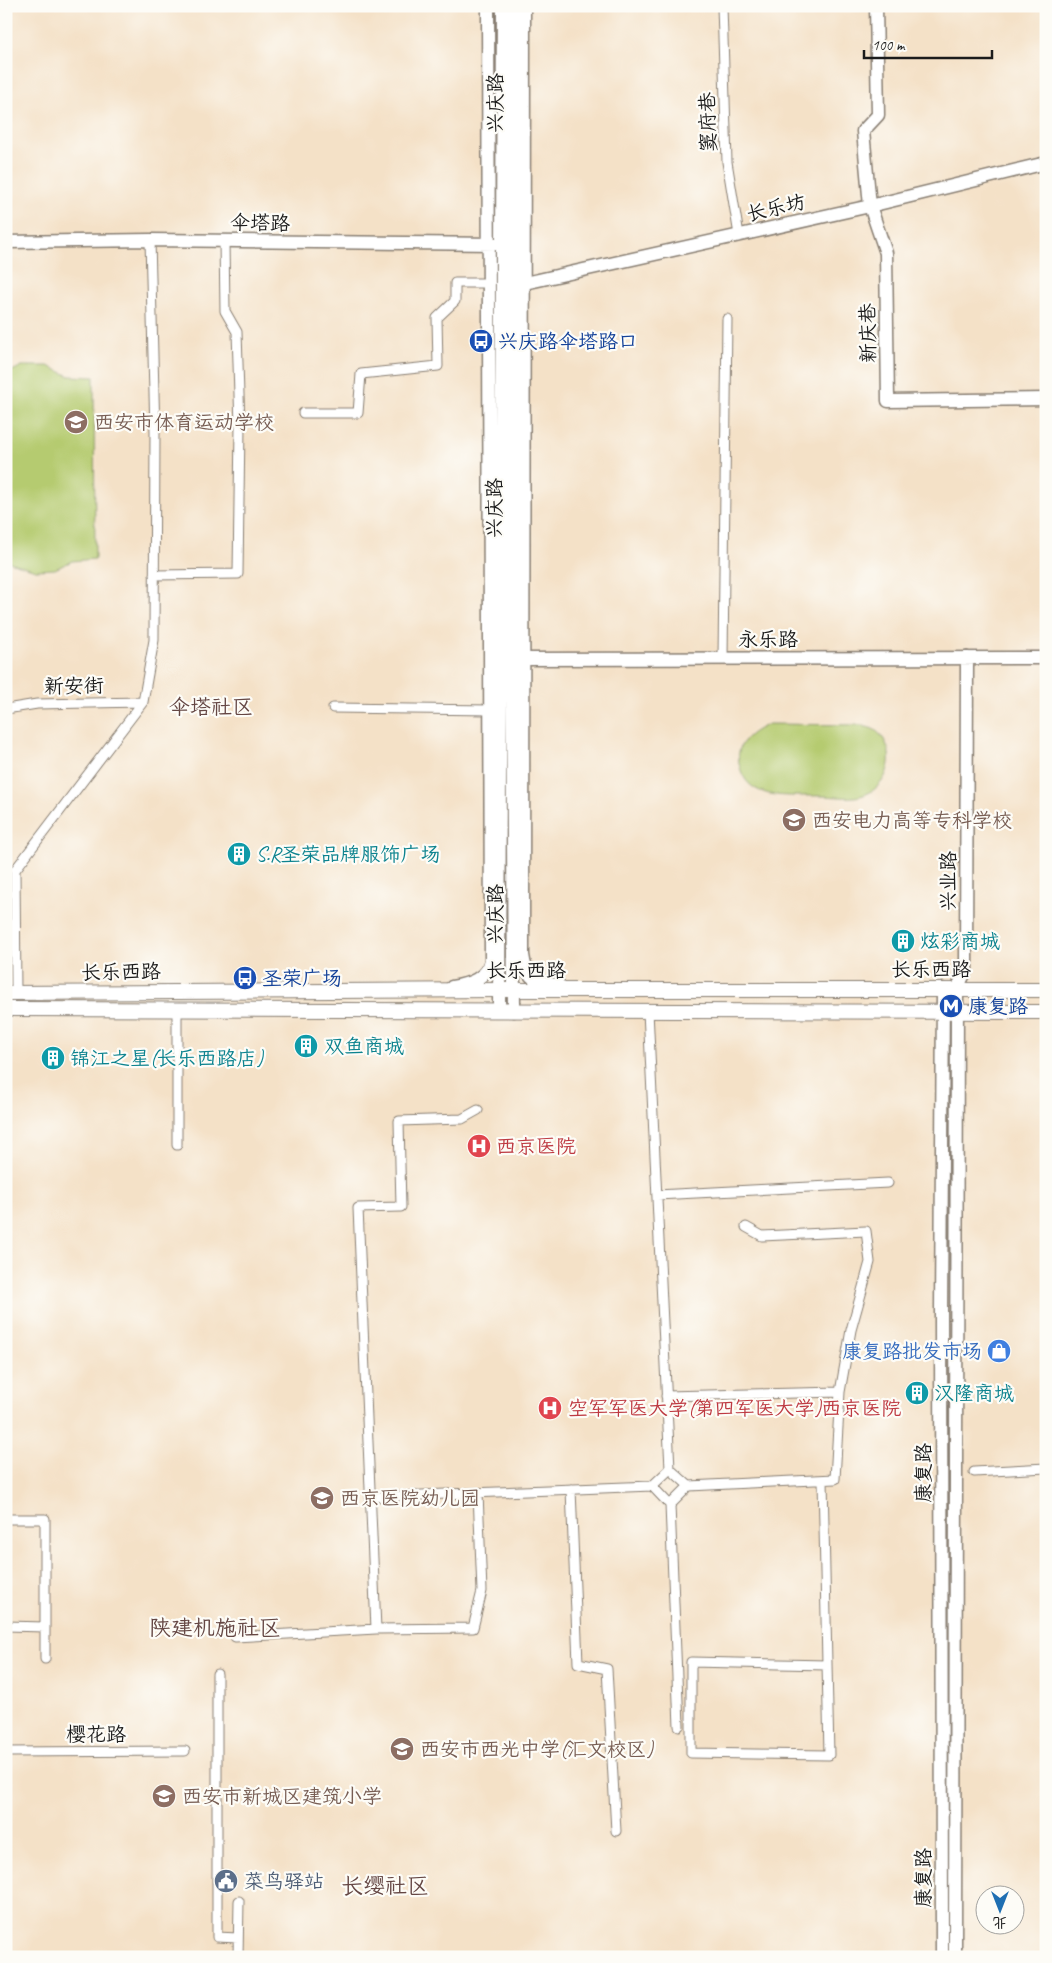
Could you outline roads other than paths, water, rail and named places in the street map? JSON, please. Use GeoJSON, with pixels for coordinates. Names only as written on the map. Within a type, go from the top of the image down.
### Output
{"type":"FeatureCollection","features":[{"type":"Feature","properties":{"kind":"main road","name":"长乐西路"},"geometry":{"type":"LineString","coordinates":[[11,993],[436,990],[1046,990]]}},
{"type":"Feature","properties":{"kind":"main road","name":"长乐西路"},"geometry":{"type":"LineString","coordinates":[[6,1010],[1046,1012]]}},
{"type":"Feature","properties":{"kind":"street"},"geometry":{"type":"LineString","coordinates":[[488,6],[489,283],[506,659],[524,966],[528,975],[545,984],[594,990]]}},
{"type":"Feature","properties":{"kind":"street","name":"兴庆路"},"geometry":{"type":"LineString","coordinates":[[499,1010],[506,659],[518,285],[508,244],[503,6]]}},
{"type":"Feature","properties":{"kind":"street","name":"兴庆路"},"geometry":{"type":"LineString","coordinates":[[514,6],[508,244],[506,659],[514,941],[514,1011]]}},
{"type":"Feature","properties":{"kind":"street"},"geometry":{"type":"LineString","coordinates":[[518,285],[524,6]]}},
{"type":"Feature","properties":{"kind":"street","name":"窦府巷"},"geometry":{"type":"LineString","coordinates":[[722,6],[727,162],[740,235]]}},
{"type":"Feature","properties":{"kind":"street","name":"新庆巷"},"geometry":{"type":"LineString","coordinates":[[876,6],[878,115],[863,131],[870,206],[886,253],[888,401],[1046,399]]}},
{"type":"Feature","properties":{"kind":"street","name":"长乐坊"},"geometry":{"type":"LineString","coordinates":[[518,285],[870,206],[1046,163]]}},
{"type":"Feature","properties":{"kind":"street"},"geometry":{"type":"LineString","coordinates":[[11,993],[15,870],[143,702],[154,640],[155,432],[150,240]]}},
{"type":"Feature","properties":{"kind":"street","name":"伞塔路"},"geometry":{"type":"LineString","coordinates":[[6,242],[150,240],[508,244]]}},
{"type":"Feature","properties":{"kind":"street"},"geometry":{"type":"LineString","coordinates":[[154,574],[238,574],[240,426],[237,332],[225,311],[224,241]]}},
{"type":"Feature","properties":{"kind":"street"},"geometry":{"type":"LineString","coordinates":[[303,412],[358,413],[361,374],[438,366],[437,318],[455,301],[455,283],[489,283]]}},
{"type":"Feature","properties":{"kind":"street"},"geometry":{"type":"LineString","coordinates":[[723,658],[727,319]]}},
{"type":"Feature","properties":{"kind":"street","name":"兴业路"},"geometry":{"type":"LineString","coordinates":[[957,1012],[950,989],[966,970],[967,658]]}},
{"type":"Feature","properties":{"kind":"street","name":"永乐路"},"geometry":{"type":"LineString","coordinates":[[506,659],[1046,658]]}},
{"type":"Feature","properties":{"kind":"street"},"geometry":{"type":"LineString","coordinates":[[436,990],[457,986],[480,978],[489,967],[491,960],[490,710],[506,659]]}},
{"type":"Feature","properties":{"kind":"street","name":"新安街"},"geometry":{"type":"LineString","coordinates":[[6,709],[37,704],[143,702]]}},
{"type":"Feature","properties":{"kind":"street"},"geometry":{"type":"LineString","coordinates":[[333,708],[490,710]]}},
{"type":"Feature","properties":{"kind":"street"},"geometry":{"type":"LineString","coordinates":[[514,941],[522,920]]}},
{"type":"Feature","properties":{"kind":"street","name":"康复路"},"geometry":{"type":"LineString","coordinates":[[942,1957],[942,1011],[950,989]]}},
{"type":"Feature","properties":{"kind":"street"},"geometry":{"type":"LineString","coordinates":[[177,1009],[177,1145]]}},
{"type":"Feature","properties":{"kind":"street"},"geometry":{"type":"LineString","coordinates":[[648,1011],[670,1469],[688,1486]]}},
{"type":"Feature","properties":{"kind":"street","name":"康复路"},"geometry":{"type":"LineString","coordinates":[[955,1957],[957,1012]]}},
{"type":"Feature","properties":{"kind":"street"},"geometry":{"type":"LineString","coordinates":[[376,1629],[358,1208],[401,1207],[399,1122],[462,1119],[478,1110]]}},
{"type":"Feature","properties":{"kind":"street"},"geometry":{"type":"LineString","coordinates":[[657,1195],[888,1182]]}},
{"type":"Feature","properties":{"kind":"street"},"geometry":{"type":"LineString","coordinates":[[670,1505],[688,1486],[835,1479],[840,1392],[851,1330],[870,1262],[866,1231],[762,1236],[746,1227]]}},
{"type":"Feature","properties":{"kind":"street"},"geometry":{"type":"LineString","coordinates":[[666,1396],[840,1392]]}},
{"type":"Feature","properties":{"kind":"street"},"geometry":{"type":"LineString","coordinates":[[974,1472],[1046,1468]]}},
{"type":"Feature","properties":{"kind":"street"},"geometry":{"type":"LineString","coordinates":[[371,1497],[652,1486],[670,1469]]}},
{"type":"Feature","properties":{"kind":"street"},"geometry":{"type":"LineString","coordinates":[[823,1480],[829,1755],[691,1753],[691,1662],[827,1665]]}},
{"type":"Feature","properties":{"kind":"street"},"geometry":{"type":"LineString","coordinates":[[652,1486],[670,1505],[679,1726]]}},
{"type":"Feature","properties":{"kind":"street"},"geometry":{"type":"LineString","coordinates":[[571,1489],[578,1663],[607,1669],[616,1831]]}},
{"type":"Feature","properties":{"kind":"street"},"geometry":{"type":"LineString","coordinates":[[235,1637],[376,1629],[473,1628],[482,1591],[478,1493]]}},
{"type":"Feature","properties":{"kind":"street"},"geometry":{"type":"LineString","coordinates":[[6,1519],[44,1519],[45,1659]]}},
{"type":"Feature","properties":{"kind":"street"},"geometry":{"type":"LineString","coordinates":[[6,1626],[45,1627]]}},
{"type":"Feature","properties":{"kind":"street"},"geometry":{"type":"LineString","coordinates":[[217,1674],[217,1937],[238,1938]]}},
{"type":"Feature","properties":{"kind":"street","name":"樱花路"},"geometry":{"type":"LineString","coordinates":[[6,1752],[185,1751]]}},
{"type":"Feature","properties":{"kind":"street"},"geometry":{"type":"LineString","coordinates":[[238,1957],[239,1901]]}},
{"type":"Feature","properties":{"kind":"place","name":"兴庆路伞塔路口"},"geometry":{"type":"Point","coordinates":[481,341]}},
{"type":"Feature","properties":{"kind":"place","name":"西安市体育运动学校"},"geometry":{"type":"Point","coordinates":[76,422]}},
{"type":"Feature","properties":{"kind":"place","name":"西安电力高等专科学校"},"geometry":{"type":"Point","coordinates":[794,820]}},
{"type":"Feature","properties":{"kind":"place","name":"S.R圣荣品牌服饰广场"},"geometry":{"type":"Point","coordinates":[239,854]}},
{"type":"Feature","properties":{"kind":"place","name":"炫彩商城"},"geometry":{"type":"Point","coordinates":[903,941]}},
{"type":"Feature","properties":{"kind":"place","name":"圣荣广场"},"geometry":{"type":"Point","coordinates":[245,978]}},
{"type":"Feature","properties":{"kind":"place","name":"康复路"},"geometry":{"type":"Point","coordinates":[951,1006]}},
{"type":"Feature","properties":{"kind":"place","name":"双鱼商城"},"geometry":{"type":"Point","coordinates":[306,1046]}},
{"type":"Feature","properties":{"kind":"place","name":"锦江之星(长乐西路店)"},"geometry":{"type":"Point","coordinates":[53,1058]}},
{"type":"Feature","properties":{"kind":"place","name":"西京医院"},"geometry":{"type":"Point","coordinates":[479,1146]}},
{"type":"Feature","properties":{"kind":"place","name":"康复路批发市场"},"geometry":{"type":"Point","coordinates":[999,1351]}},
{"type":"Feature","properties":{"kind":"place","name":"汉隆商城"},"geometry":{"type":"Point","coordinates":[917,1393]}},
{"type":"Feature","properties":{"kind":"place","name":"空军军医大学(第四军医大学)西京医院"},"geometry":{"type":"Point","coordinates":[550,1408]}},
{"type":"Feature","properties":{"kind":"place","name":"西京医院幼儿园"},"geometry":{"type":"Point","coordinates":[322,1498]}},
{"type":"Feature","properties":{"kind":"place","name":"西安市西光中学(汇文校区)"},"geometry":{"type":"Point","coordinates":[402,1749]}},
{"type":"Feature","properties":{"kind":"place","name":"西安市新城区建筑小学"},"geometry":{"type":"Point","coordinates":[164,1796]}},
{"type":"Feature","properties":{"kind":"place","name":"菜鸟驿站"},"geometry":{"type":"Point","coordinates":[226,1881]}},
{"type":"Feature","properties":{"kind":"district","name":"伞塔社区"},"geometry":{"type":"Point","coordinates":[211,707]}},
{"type":"Feature","properties":{"kind":"district","name":"陕建机施社区"},"geometry":{"type":"Point","coordinates":[215,1628]}},
{"type":"Feature","properties":{"kind":"district","name":"长缨社区"},"geometry":{"type":"Point","coordinates":[385,1886]}}]}
